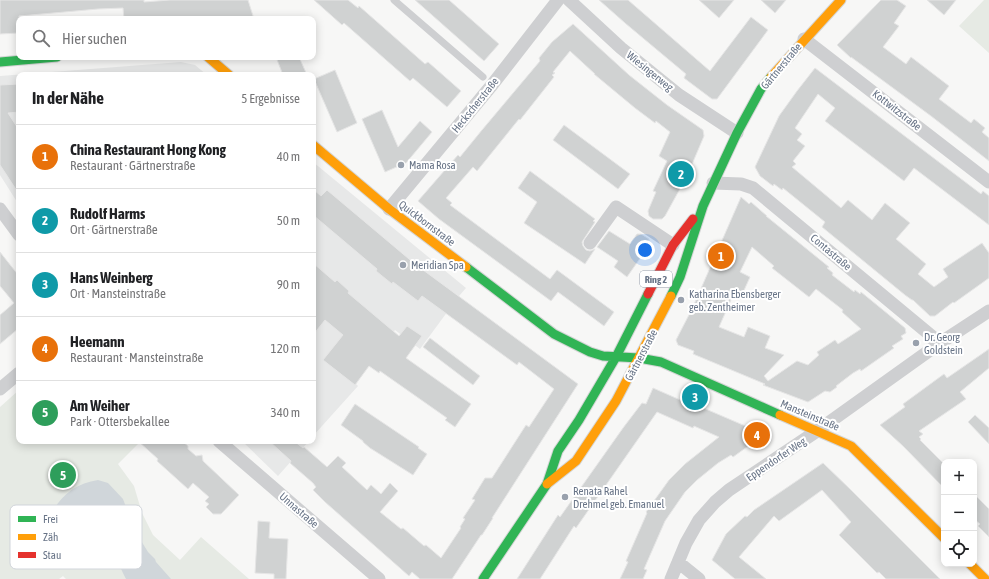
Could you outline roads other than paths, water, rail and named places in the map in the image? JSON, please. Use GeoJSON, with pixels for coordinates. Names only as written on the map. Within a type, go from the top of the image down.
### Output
{"type":"FeatureCollection","features":[{"type":"Feature","properties":{"kind":"main road","name":"Gärtnerstraße"},"geometry":{"type":"LineString","coordinates":[[547,484],[576,461],[610,413],[680,277],[703,206],[737,133],[761,89],[777,69],[841,0]]}},
{"type":"Feature","properties":{"kind":"main road"},"geometry":{"type":"LineString","coordinates":[[0,62],[23,60]]}},
{"type":"Feature","properties":{"kind":"main road"},"geometry":{"type":"LineString","coordinates":[[212,60],[226,72]]}},
{"type":"Feature","properties":{"kind":"main road","name":"Quickbornstraße"},"geometry":{"type":"LineString","coordinates":[[316,148],[389,209],[545,328],[570,343],[590,352],[603,356],[639,358]]}},
{"type":"Feature","properties":{"kind":"main road","name":"Gärtnerstraße"},"geometry":{"type":"LineString","coordinates":[[483,579],[547,484],[558,451],[616,357],[674,245],[703,206]]}},
{"type":"Feature","properties":{"kind":"main road","name":"Mansteinstraße"},"geometry":{"type":"LineString","coordinates":[[639,358],[661,362],[851,446],[941,535]]}},
{"type":"Feature","properties":{"kind":"main road"},"geometry":{"type":"LineString","coordinates":[[973,567],[985,579]]}},
{"type":"Feature","properties":{"kind":"street","name":"Heckscherstraße"},"geometry":{"type":"LineString","coordinates":[[389,209],[487,90],[558,0]]}},
{"type":"Feature","properties":{"kind":"street","name":"Wiesingerweg"},"geometry":{"type":"LineString","coordinates":[[569,0],[621,48],[679,95],[737,133]]}},
{"type":"Feature","properties":{"kind":"street","name":"Kottwitzstraße"},"geometry":{"type":"LineString","coordinates":[[804,39],[989,182]]}},
{"type":"Feature","properties":{"kind":"street","name":"Contastraße"},"geometry":{"type":"LineString","coordinates":[[713,183],[741,184],[753,188],[940,343]]}},
{"type":"Feature","properties":{"kind":"street"},"geometry":{"type":"LineString","coordinates":[[590,243],[616,207],[674,245]]}},
{"type":"Feature","properties":{"kind":"street"},"geometry":{"type":"LineString","coordinates":[[0,209],[16,231]]}},
{"type":"Feature","properties":{"kind":"street","name":"Eppendorfer Weg"},"geometry":{"type":"LineString","coordinates":[[671,579],[696,525],[715,502],[729,490],[817,431],[940,343],[988,314]]}},
{"type":"Feature","properties":{"kind":"street"},"geometry":{"type":"LineString","coordinates":[[0,389],[16,376]]}},
{"type":"Feature","properties":{"kind":"street","name":"Unnastraße"},"geometry":{"type":"LineString","coordinates":[[222,444],[379,579]]}},
{"type":"Feature","properties":{"kind":"street"},"geometry":{"type":"LineString","coordinates":[[678,562],[699,579]]}},
{"type":"Feature","properties":{"kind":"lane"},"geometry":{"type":"LineString","coordinates":[[394,0],[483,77]]}},
{"type":"Feature","properties":{"kind":"place","name":"Mama Rosa"},"geometry":{"type":"Point","coordinates":[401,165]}},
{"type":"Feature","properties":{"kind":"place","name":"Rudolf Harms"},"geometry":{"type":"Point","coordinates":[681,174]}},
{"type":"Feature","properties":{"kind":"place","name":"China Restaurant Hong Kong"},"geometry":{"type":"Point","coordinates":[721,256]}},
{"type":"Feature","properties":{"kind":"place","name":"Meridian Spa"},"geometry":{"type":"Point","coordinates":[403,265]}},
{"type":"Feature","properties":{"kind":"place","name":"Katharina Ebensberger geb. Zentheimer"},"geometry":{"type":"Point","coordinates":[681,300]}},
{"type":"Feature","properties":{"kind":"place","name":"Dr. Georg Goldstein"},"geometry":{"type":"Point","coordinates":[916,343]}},
{"type":"Feature","properties":{"kind":"place","name":"Hans Weinberg"},"geometry":{"type":"Point","coordinates":[695,397]}},
{"type":"Feature","properties":{"kind":"place","name":"Heemann"},"geometry":{"type":"Point","coordinates":[757,435]}},
{"type":"Feature","properties":{"kind":"place","name":"Am Weiher"},"geometry":{"type":"Point","coordinates":[63,475]}},
{"type":"Feature","properties":{"kind":"place","name":"Renata Rahel Drehmel geb. Emanuel"},"geometry":{"type":"Point","coordinates":[565,497]}}]}
